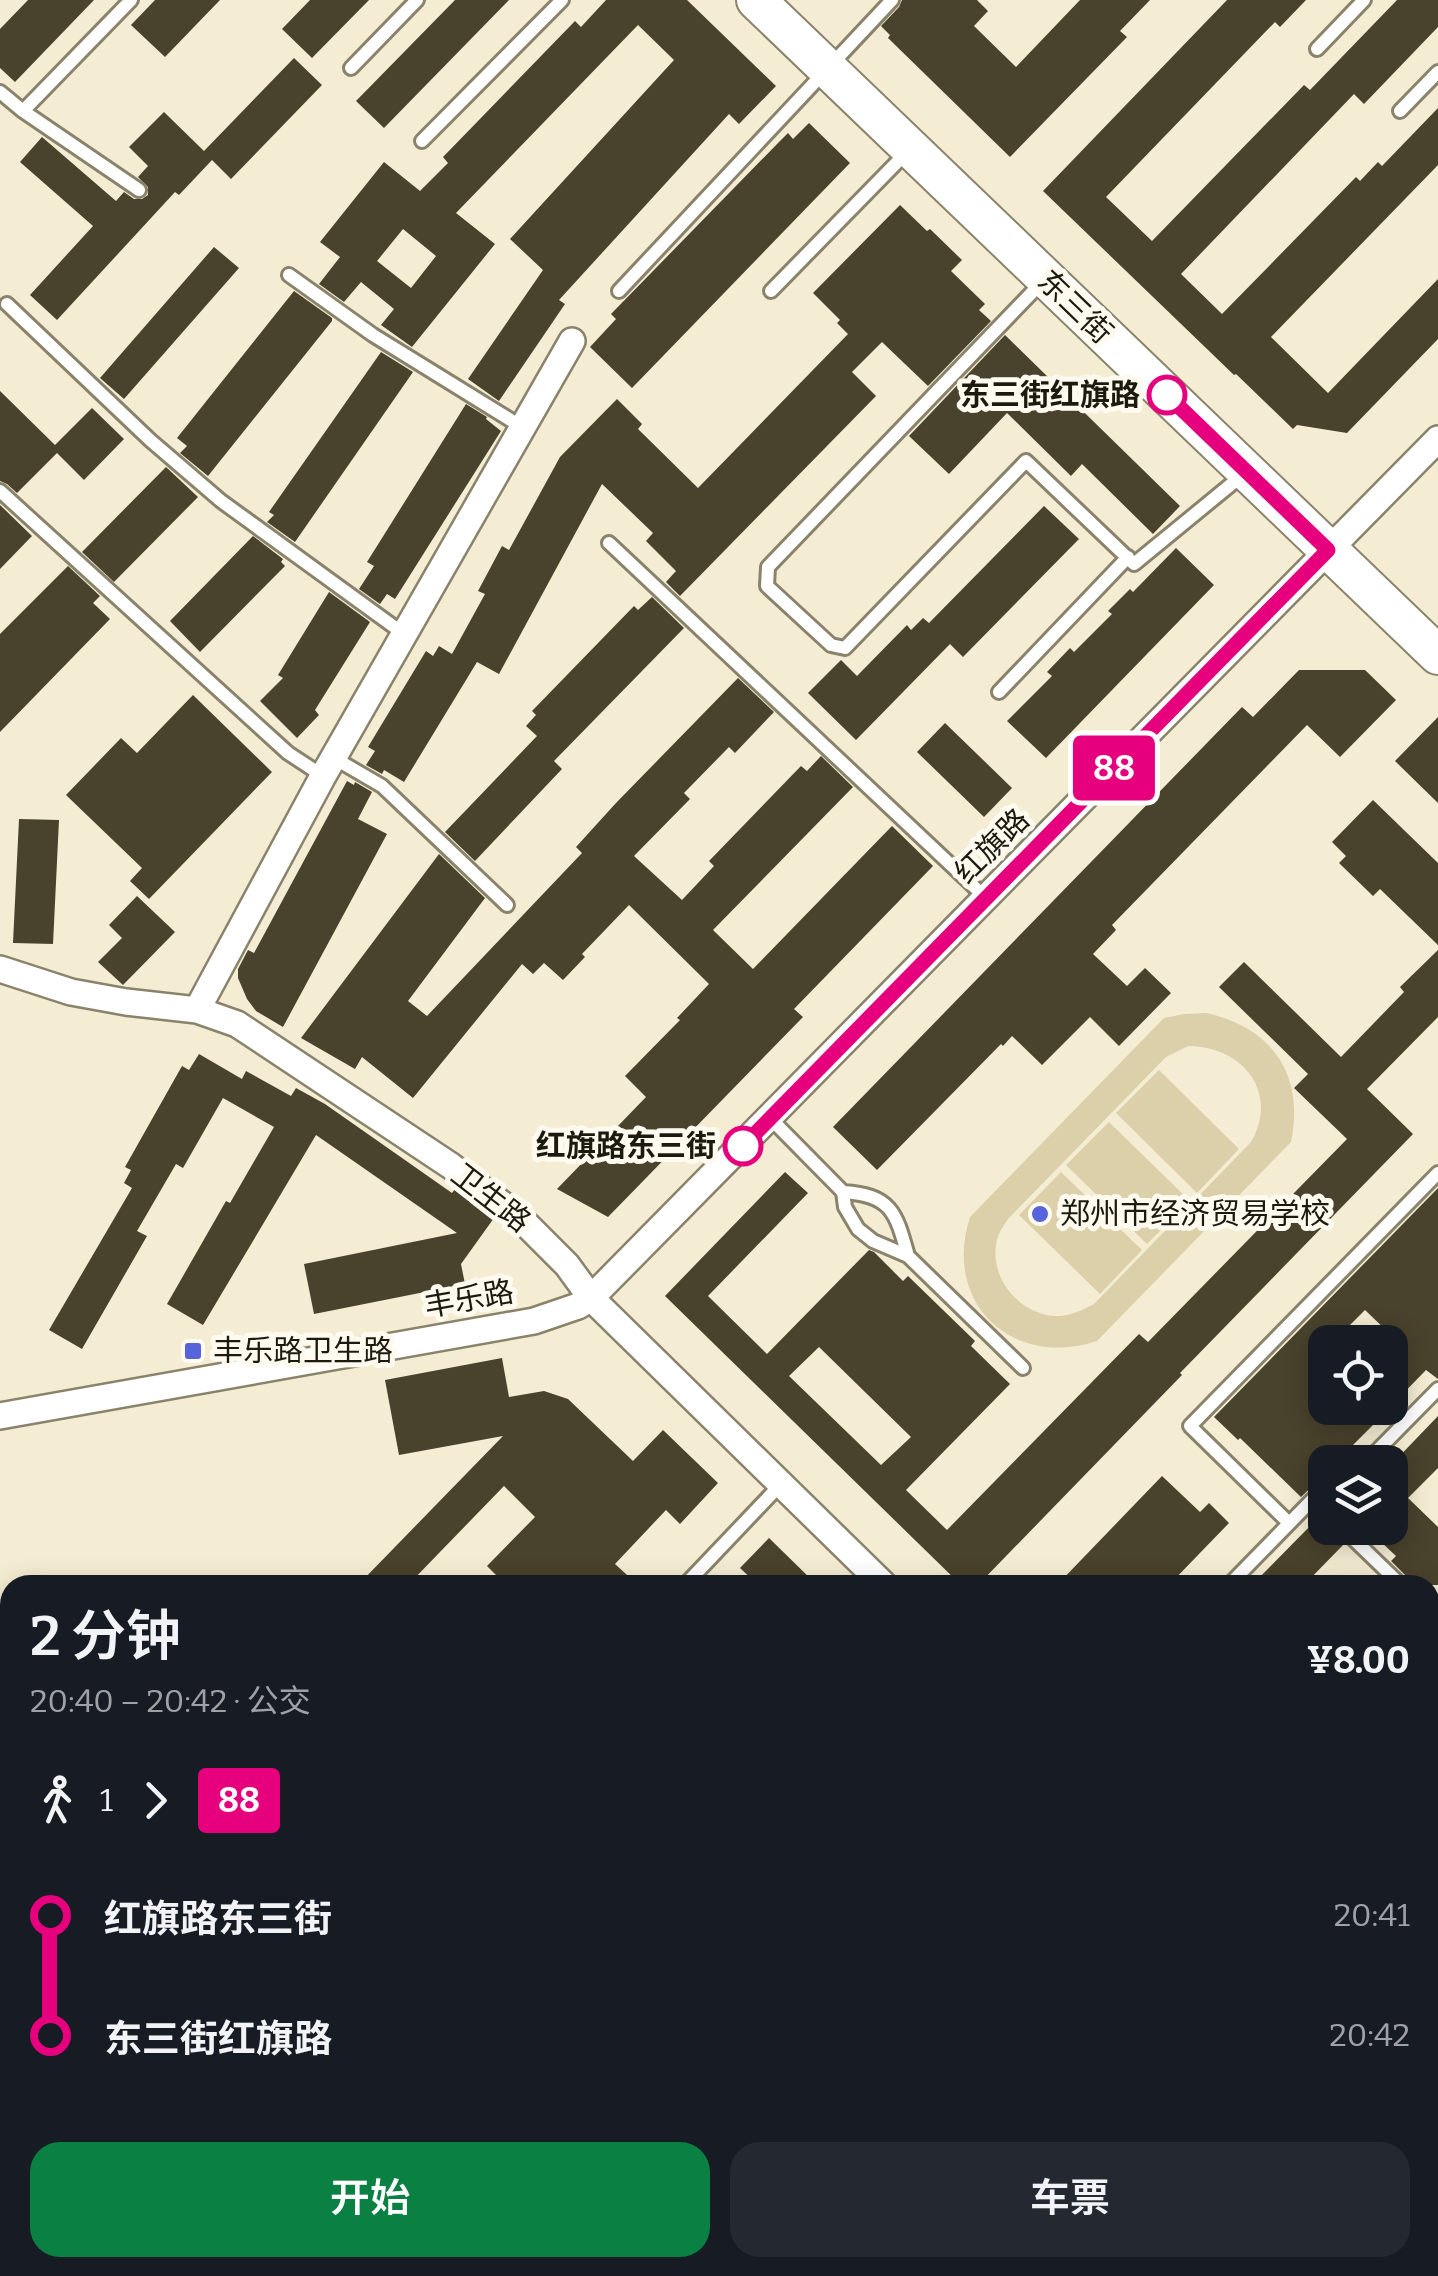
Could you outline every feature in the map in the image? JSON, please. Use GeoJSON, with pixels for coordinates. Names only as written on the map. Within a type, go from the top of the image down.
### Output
{"type":"FeatureCollection","features":[{"type":"Feature","properties":{"kind":"street","name":"东三街"},"geometry":{"type":"LineString","coordinates":[[756,0],[1438,656]]}},
{"type":"Feature","properties":{"kind":"street"},"geometry":{"type":"LineString","coordinates":[[196,1010],[328,767],[572,340]]}},
{"type":"Feature","properties":{"kind":"street","name":"红旗路"},"geometry":{"type":"LineString","coordinates":[[591,1298],[1438,439]]}},
{"type":"Feature","properties":{"kind":"street","name":"卫生路"},"geometry":{"type":"LineString","coordinates":[[0,969],[71,992],[196,1010],[237,1024],[451,1166],[538,1234],[591,1298],[874,1575]]}},
{"type":"Feature","properties":{"kind":"street","name":"丰乐路"},"geometry":{"type":"LineString","coordinates":[[0,1416],[534,1321],[591,1298]]}},
{"type":"Feature","properties":{"kind":"lane"},"geometry":{"type":"LineString","coordinates":[[23,111],[131,0]]}},
{"type":"Feature","properties":{"kind":"lane"},"geometry":{"type":"LineString","coordinates":[[351,68],[417,0]]}},
{"type":"Feature","properties":{"kind":"lane"},"geometry":{"type":"LineString","coordinates":[[422,141],[562,0]]}},
{"type":"Feature","properties":{"kind":"lane"},"geometry":{"type":"LineString","coordinates":[[619,291],[892,0]]}},
{"type":"Feature","properties":{"kind":"lane"},"geometry":{"type":"LineString","coordinates":[[1317,49],[1364,0]]}},
{"type":"Feature","properties":{"kind":"lane"},"geometry":{"type":"LineString","coordinates":[[1400,111],[1438,72]]}},
{"type":"Feature","properties":{"kind":"lane"},"geometry":{"type":"LineString","coordinates":[[0,92],[139,190]]}},
{"type":"Feature","properties":{"kind":"lane"},"geometry":{"type":"LineString","coordinates":[[771,291],[910,148]]}},
{"type":"Feature","properties":{"kind":"lane"},"geometry":{"type":"LineString","coordinates":[[290,275],[373,335],[522,428]]}},
{"type":"Feature","properties":{"kind":"lane"},"geometry":{"type":"LineString","coordinates":[[1045,278],[768,567],[768,586],[830,645],[845,648],[1026,460],[1134,564],[1247,472]]}},
{"type":"Feature","properties":{"kind":"lane"},"geometry":{"type":"LineString","coordinates":[[8,304],[150,440],[222,501],[404,634]]}},
{"type":"Feature","properties":{"kind":"lane"},"geometry":{"type":"LineString","coordinates":[[0,491],[288,753],[382,786],[508,905]]}},
{"type":"Feature","properties":{"kind":"lane"},"geometry":{"type":"LineString","coordinates":[[610,543],[986,898]]}},
{"type":"Feature","properties":{"kind":"lane"},"geometry":{"type":"LineString","coordinates":[[998,692],[1128,558]]}},
{"type":"Feature","properties":{"kind":"lane"},"geometry":{"type":"LineString","coordinates":[[770,1118],[843,1192],[858,1229],[873,1241],[908,1256],[1023,1368]]}},
{"type":"Feature","properties":{"kind":"lane"},"geometry":{"type":"LineString","coordinates":[[1289,1523],[1190,1426],[1438,1172]]}},
{"type":"Feature","properties":{"kind":"lane"},"geometry":{"type":"LineString","coordinates":[[843,1192],[864,1193],[886,1206],[900,1228],[908,1256]]}},
{"type":"Feature","properties":{"kind":"lane"},"geometry":{"type":"LineString","coordinates":[[1383,1445],[1438,1389]]}},
{"type":"Feature","properties":{"kind":"lane"},"geometry":{"type":"LineString","coordinates":[[694,1575],[781,1484]]}},
{"type":"Feature","properties":{"kind":"lane"},"geometry":{"type":"LineString","coordinates":[[1238,1575],[1308,1504]]}},
{"type":"Feature","properties":{"kind":"lane"},"geometry":{"type":"LineString","coordinates":[[1360,1545],[1391,1575]]}},
{"type":"Feature","properties":{"kind":"shaded area"},"geometry":{"type":"Polygon","coordinates":[[[1206,1013],[1229,1020],[1266,1042],[1288,1075],[1294,1118],[1291,1142],[1097,1341],[1066,1347],[1037,1346],[1012,1337],[991,1322],[975,1301],[966,1277],[964,1248],[970,1217],[1164,1018],[1206,1013]],[[1188,1046],[1166,1057],[1008,1219],[998,1237],[997,1267],[1009,1292],[1030,1309],[1057,1316],[1094,1304],[1251,1142],[1261,1106],[1251,1075],[1225,1054],[1188,1046]]]}},
{"type":"Feature","properties":{"kind":"shaded area"},"geometry":{"type":"Polygon","coordinates":[[[1159,1070],[1239,1149],[1197,1193],[1116,1113],[1159,1070]]]}},
{"type":"Feature","properties":{"kind":"shaded area"},"geometry":{"type":"Polygon","coordinates":[[[1109,1122],[1190,1201],[1147,1244],[1066,1165],[1109,1122]]]}},
{"type":"Feature","properties":{"kind":"shaded area"},"geometry":{"type":"Polygon","coordinates":[[[1061,1172],[1142,1250],[1100,1294],[1019,1215],[1061,1172]]]}},
{"type":"Feature","properties":{"kind":"building"},"geometry":{"type":"Polygon","coordinates":[[[28,0],[94,0],[15,82],[0,68],[0,29],[28,0]]]}},
{"type":"Feature","properties":{"kind":"building"},"geometry":{"type":"Polygon","coordinates":[[[155,0],[220,0],[165,57],[131,25],[155,0]]]}},
{"type":"Feature","properties":{"kind":"building"},"geometry":{"type":"Polygon","coordinates":[[[310,0],[369,0],[312,58],[282,29],[310,0]]]}},
{"type":"Feature","properties":{"kind":"building"},"geometry":{"type":"Polygon","coordinates":[[[455,0],[509,0],[384,128],[356,101],[455,0]]]}},
{"type":"Feature","properties":{"kind":"building"},"geometry":{"type":"Polygon","coordinates":[[[606,0],[687,0],[776,86],[739,124],[729,114],[559,300],[565,304],[499,401],[468,379],[543,270],[510,239],[674,60],[638,25],[456,213],[495,244],[412,347],[381,325],[394,309],[361,282],[344,302],[319,284],[340,257],[320,242],[384,162],[420,191],[448,163],[443,157],[575,21],[581,27],[606,0]],[[403,229],[377,261],[411,288],[436,256],[403,229]]]}},
{"type":"Feature","properties":{"kind":"building"},"geometry":{"type":"Polygon","coordinates":[[[902,0],[977,0],[988,11],[974,26],[1016,67],[1080,0],[1150,0],[1120,31],[1127,37],[1010,157],[888,38],[890,35],[881,26],[902,0]]]}},
{"type":"Feature","properties":{"kind":"building"},"geometry":{"type":"Polygon","coordinates":[[[1227,0],[1306,0],[1280,27],[1275,22],[1106,197],[1152,241],[1304,85],[1310,90],[1397,0],[1438,0],[1438,27],[1364,104],[1354,94],[1181,274],[1222,314],[1356,177],[1360,181],[1378,162],[1382,166],[1438,108],[1438,165],[1271,337],[1328,393],[1438,279],[1438,339],[1347,433],[1297,425],[1293,429],[1043,191],[1227,0]]]}},
{"type":"Feature","properties":{"kind":"building"},"geometry":{"type":"Polygon","coordinates":[[[294,58],[322,85],[231,179],[212,160],[179,195],[175,192],[57,320],[30,295],[93,226],[20,162],[42,137],[116,201],[124,192],[142,199],[148,195],[148,187],[138,177],[148,166],[129,147],[164,112],[204,151],[294,58]]]}},
{"type":"Feature","properties":{"kind":"building"},"geometry":{"type":"Polygon","coordinates":[[[809,123],[850,163],[632,388],[590,347],[616,319],[611,314],[788,133],[793,139],[809,123]]]}},
{"type":"Feature","properties":{"kind":"building"},"geometry":{"type":"Polygon","coordinates":[[[900,205],[962,260],[951,271],[985,304],[979,310],[991,321],[928,386],[882,342],[852,372],[876,396],[680,596],[666,582],[676,571],[646,541],[653,533],[602,484],[499,674],[477,662],[404,782],[366,765],[375,751],[368,747],[426,651],[433,656],[439,646],[452,654],[485,594],[478,591],[502,546],[509,550],[560,457],[617,399],[642,424],[638,429],[698,488],[848,334],[837,323],[840,320],[813,293],[900,205]]]}},
{"type":"Feature","properties":{"kind":"building"},"geometry":{"type":"Polygon","coordinates":[[[214,247],[239,268],[124,399],[100,378],[214,247]]]}},
{"type":"Feature","properties":{"kind":"building"},"geometry":{"type":"Polygon","coordinates":[[[294,291],[332,321],[208,476],[180,453],[187,446],[177,438],[294,291]]]}},
{"type":"Feature","properties":{"kind":"building"},"geometry":{"type":"Polygon","coordinates":[[[1005,335],[1180,506],[1153,534],[1082,464],[1071,476],[1007,413],[949,474],[909,436],[1005,335]]]}},
{"type":"Feature","properties":{"kind":"building"},"geometry":{"type":"Polygon","coordinates":[[[381,352],[413,372],[295,542],[267,522],[274,515],[269,512],[381,352]]]}},
{"type":"Feature","properties":{"kind":"building"},"geometry":{"type":"Polygon","coordinates":[[[0,391],[55,445],[92,408],[124,439],[84,480],[57,453],[17,493],[0,481],[0,391]]]}},
{"type":"Feature","properties":{"kind":"building"},"geometry":{"type":"Polygon","coordinates":[[[466,404],[501,431],[395,599],[387,594],[380,604],[359,589],[374,566],[367,562],[466,404]]]}},
{"type":"Feature","properties":{"kind":"building"},"geometry":{"type":"Polygon","coordinates":[[[166,467],[198,497],[114,582],[82,552],[166,467]]]}},
{"type":"Feature","properties":{"kind":"building"},"geometry":{"type":"Polygon","coordinates":[[[0,505],[32,536],[0,569],[0,505]]]}},
{"type":"Feature","properties":{"kind":"building"},"geometry":{"type":"Polygon","coordinates":[[[1044,506],[1079,539],[963,657],[950,644],[856,740],[808,693],[841,660],[857,676],[907,625],[911,630],[923,618],[929,623],[1044,506]]]}},
{"type":"Feature","properties":{"kind":"building"},"geometry":{"type":"Polygon","coordinates":[[[253,536],[283,559],[285,566],[200,652],[170,621],[253,536]]]}},
{"type":"Feature","properties":{"kind":"building"},"geometry":{"type":"Polygon","coordinates":[[[1176,548],[1214,585],[1046,758],[1007,721],[1052,676],[1047,672],[1070,648],[1074,652],[1112,614],[1108,611],[1130,589],[1133,592],[1176,548]]]}},
{"type":"Feature","properties":{"kind":"building"},"geometry":{"type":"Polygon","coordinates":[[[68,566],[100,596],[93,603],[110,619],[0,732],[0,634],[68,566]]]}},
{"type":"Feature","properties":{"kind":"building"},"geometry":{"type":"Polygon","coordinates":[[[329,592],[370,622],[315,710],[319,715],[297,738],[260,701],[283,678],[278,675],[329,592]]]}},
{"type":"Feature","properties":{"kind":"building"},"geometry":{"type":"Polygon","coordinates":[[[652,597],[684,628],[554,761],[562,769],[475,861],[445,832],[537,736],[526,726],[536,715],[532,711],[634,606],[638,610],[652,597]]]}},
{"type":"Feature","properties":{"kind":"building"},"geometry":{"type":"Polygon","coordinates":[[[1299,670],[1365,670],[1396,700],[1340,757],[1307,725],[1112,925],[1116,930],[1093,954],[1127,986],[1145,968],[1171,993],[1119,1046],[1090,1017],[1042,1065],[1012,1036],[877,1170],[833,1127],[1242,707],[1253,717],[1299,670]]]}},
{"type":"Feature","properties":{"kind":"building"},"geometry":{"type":"Polygon","coordinates":[[[738,678],[774,712],[735,753],[729,747],[684,793],[690,799],[634,856],[682,900],[714,866],[709,861],[801,766],[807,771],[821,756],[853,787],[713,930],[753,969],[892,826],[933,866],[794,1009],[803,1017],[608,1217],[557,1189],[646,1097],[625,1076],[709,984],[629,905],[563,980],[544,963],[533,974],[522,964],[413,1098],[362,1057],[355,1069],[301,1038],[439,854],[485,898],[408,1001],[427,1016],[582,853],[576,847],[616,803],[738,678]]]}},
{"type":"Feature","properties":{"kind":"building"},"geometry":{"type":"Polygon","coordinates":[[[193,695],[272,772],[149,899],[130,881],[142,868],[66,795],[121,738],[137,753],[193,695]]]}},
{"type":"Feature","properties":{"kind":"building"},"geometry":{"type":"Polygon","coordinates":[[[1438,717],[1438,803],[1395,761],[1438,717]]]}},
{"type":"Feature","properties":{"kind":"building"},"geometry":{"type":"Polygon","coordinates":[[[945,723],[1012,788],[984,817],[917,752],[945,723]]]}},
{"type":"Feature","properties":{"kind":"building"},"geometry":{"type":"Polygon","coordinates":[[[347,781],[372,792],[358,819],[387,834],[283,1027],[256,1011],[238,978],[238,969],[248,950],[254,953],[347,781]]]}},
{"type":"Feature","properties":{"kind":"building"},"geometry":{"type":"Polygon","coordinates":[[[1373,800],[1438,863],[1438,945],[1380,889],[1373,896],[1339,863],[1346,856],[1332,842],[1373,800]]]}},
{"type":"Feature","properties":{"kind":"building"},"geometry":{"type":"Polygon","coordinates":[[[19,819],[59,820],[53,944],[13,943],[19,819]]]}},
{"type":"Feature","properties":{"kind":"building"},"geometry":{"type":"Polygon","coordinates":[[[137,896],[175,932],[123,985],[98,962],[122,938],[109,925],[137,896]]]}},
{"type":"Feature","properties":{"kind":"building"},"geometry":{"type":"Polygon","coordinates":[[[1438,950],[1438,1017],[1367,1089],[1413,1134],[988,1575],[951,1575],[665,1296],[785,1172],[808,1193],[708,1296],[767,1354],[869,1250],[903,1281],[908,1276],[975,1341],[971,1346],[1010,1384],[906,1490],[947,1530],[1139,1334],[1148,1342],[1347,1139],[1294,1088],[1308,1074],[1219,987],[1244,962],[1341,1057],[1404,992],[1400,987],[1438,950]],[[819,1347],[789,1376],[881,1465],[911,1437],[819,1347]]]}},
{"type":"Feature","properties":{"kind":"building"},"geometry":{"type":"Polygon","coordinates":[[[199,1054],[242,1079],[246,1071],[291,1096],[296,1088],[325,1104],[494,1218],[461,1264],[465,1284],[314,1314],[304,1264],[457,1233],[316,1135],[203,1325],[167,1304],[274,1127],[223,1098],[183,1168],[176,1164],[137,1231],[147,1236],[82,1349],[49,1330],[132,1188],[124,1183],[131,1170],[125,1167],[182,1066],[189,1070],[199,1054]]]}},
{"type":"Feature","properties":{"kind":"building"},"geometry":{"type":"Polygon","coordinates":[[[1438,1188],[1438,1379],[1426,1370],[1408,1388],[1408,1325],[1381,1325],[1365,1310],[1350,1325],[1308,1325],[1308,1425],[1373,1425],[1353,1445],[1308,1445],[1308,1490],[1301,1497],[1214,1417],[1438,1188]]]}},
{"type":"Feature","properties":{"kind":"building"},"geometry":{"type":"Polygon","coordinates":[[[502,1358],[509,1397],[544,1391],[568,1399],[633,1461],[663,1430],[718,1483],[680,1524],[666,1510],[615,1564],[627,1575],[496,1575],[487,1566],[535,1517],[504,1486],[418,1575],[368,1575],[503,1436],[399,1455],[385,1380],[502,1358]]]}},
{"type":"Feature","properties":{"kind":"building"},"geometry":{"type":"Polygon","coordinates":[[[1438,1416],[1438,1468],[1408,1498],[1408,1447],[1438,1416]]]}},
{"type":"Feature","properties":{"kind":"building"},"geometry":{"type":"Polygon","coordinates":[[[1162,1476],[1200,1512],[1209,1503],[1229,1523],[1179,1575],[1067,1575],[1162,1476]]]}},
{"type":"Feature","properties":{"kind":"building"},"geometry":{"type":"Polygon","coordinates":[[[1408,1498],[1438,1527],[1438,1575],[1405,1575],[1391,1561],[1396,1556],[1384,1545],[1408,1545],[1408,1498]]]}},
{"type":"Feature","properties":{"kind":"building"},"geometry":{"type":"Polygon","coordinates":[[[1308,1528],[1308,1545],[1343,1545],[1314,1575],[1262,1575],[1308,1528]]]}},
{"type":"Feature","properties":{"kind":"building"},"geometry":{"type":"Polygon","coordinates":[[[769,1538],[807,1575],[747,1575],[740,1568],[769,1538]]]}},
{"type":"Feature","properties":{"kind":"bus line","name":"88"},"geometry":{"type":"LineString","coordinates":[[743,1146],[1328,550],[1167,395]]}},
{"type":"Feature","properties":{"kind":"place","name":"东三街红旗路"},"geometry":{"type":"Point","coordinates":[1167,395]}},
{"type":"Feature","properties":{"kind":"place","name":"红旗路东三街"},"geometry":{"type":"Point","coordinates":[743,1146]}},
{"type":"Feature","properties":{"kind":"place","name":"郑州市经济贸易学校"},"geometry":{"type":"Point","coordinates":[1040,1214]}},
{"type":"Feature","properties":{"kind":"place","name":"丰乐路卫生路"},"geometry":{"type":"Point","coordinates":[193,1351]}}]}
